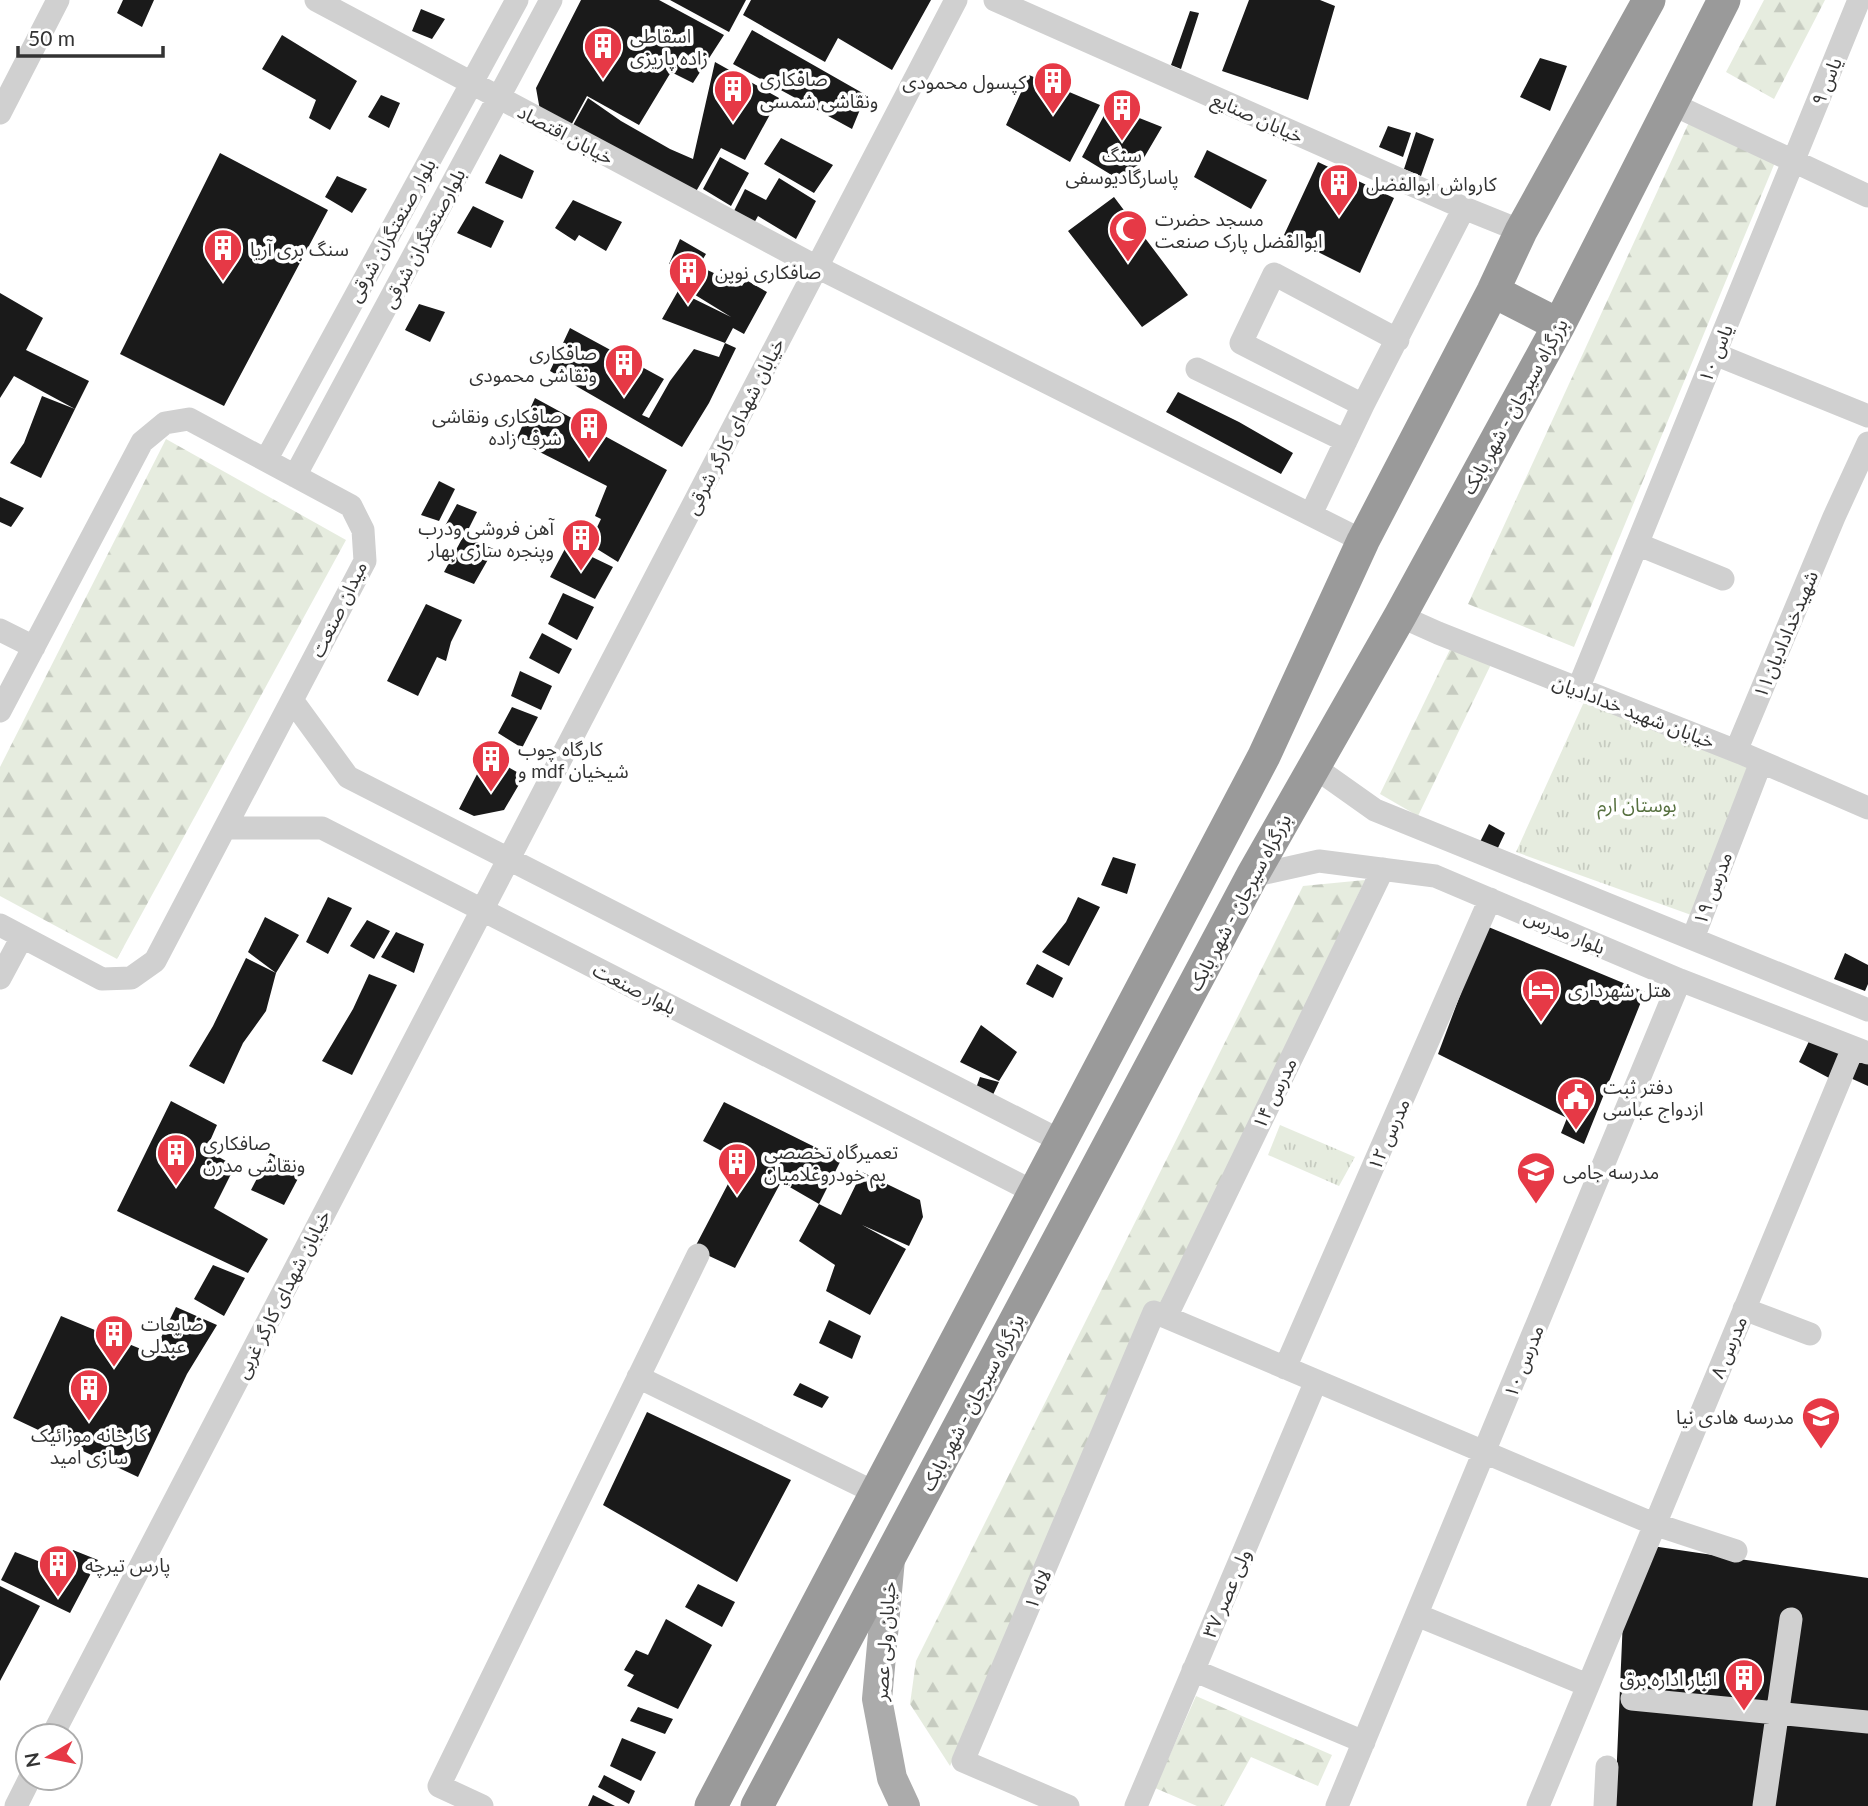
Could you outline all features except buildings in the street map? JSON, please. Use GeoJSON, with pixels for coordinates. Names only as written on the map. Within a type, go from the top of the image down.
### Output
{"type":"FeatureCollection","features":[{"type":"Feature","properties":{"kind":"highway"},"geometry":{"type":"LineString","coordinates":[[711,1806],[1264,756],[1363,541],[1493,291],[1521,231],[1649,0]]}},
{"type":"Feature","properties":{"kind":"highway","name":"بزرگراه سیرجان - شهر بابک"},"geometry":{"type":"LineString","coordinates":[[757,1806],[1252,876],[1400,615],[1559,325],[1724,0]]}},
{"type":"Feature","properties":{"kind":"highway"},"geometry":{"type":"LineString","coordinates":[[1493,291],[1559,325]]}},
{"type":"Feature","properties":{"kind":"main road","name":"خیابان ولی عصر"},"geometry":{"type":"LineString","coordinates":[[891,1557],[877,1699],[892,1778],[905,1806]]}},
{"type":"Feature","properties":{"kind":"street"},"geometry":{"type":"LineString","coordinates":[[0,113],[58,0]]}},
{"type":"Feature","properties":{"kind":"street","name":"خیابان اقتصاد"},"geometry":{"type":"LineString","coordinates":[[316,0],[817,267],[1363,541]]}},
{"type":"Feature","properties":{"kind":"street","name":"بلوار صنعتگران شرقی"},"geometry":{"type":"LineString","coordinates":[[266,460],[517,0]]}},
{"type":"Feature","properties":{"kind":"street","name":"بلوارصنعتگران شرقی"},"geometry":{"type":"LineString","coordinates":[[295,476],[551,0]]}},
{"type":"Feature","properties":{"kind":"street","name":"خیابان شهدای کارگر شرقی"},"geometry":{"type":"LineString","coordinates":[[511,855],[956,0]]}},
{"type":"Feature","properties":{"kind":"street","name":"خیابان صنایع"},"geometry":{"type":"LineString","coordinates":[[995,0],[1521,231]]}},
{"type":"Feature","properties":{"kind":"street","name":"یاس ۹"},"geometry":{"type":"LineString","coordinates":[[1792,162],[1859,0]]}},
{"type":"Feature","properties":{"kind":"street"},"geometry":{"type":"LineString","coordinates":[[1672,104],[1868,196]]}},
{"type":"Feature","properties":{"kind":"street","name":"یاس ۱۰"},"geometry":{"type":"LineString","coordinates":[[1578,689],[1792,162]]}},
{"type":"Feature","properties":{"kind":"street"},"geometry":{"type":"LineString","coordinates":[[1311,514],[1363,405],[1464,208]]}},
{"type":"Feature","properties":{"kind":"street"},"geometry":{"type":"LineString","coordinates":[[1363,405],[1241,344],[1274,275],[1398,340]]}},
{"type":"Feature","properties":{"kind":"street"},"geometry":{"type":"LineString","coordinates":[[1715,355],[1868,416]]}},
{"type":"Feature","properties":{"kind":"street"},"geometry":{"type":"LineString","coordinates":[[1197,369],[1346,441]]}},
{"type":"Feature","properties":{"kind":"street"},"geometry":{"type":"LineString","coordinates":[[308,382],[337,399]]}},
{"type":"Feature","properties":{"kind":"street","name":"میدان صنعت"},"geometry":{"type":"LineString","coordinates":[[0,711],[142,442],[164,423],[189,419],[351,506],[363,530],[365,561],[155,961],[131,978],[102,979],[0,925]]}},
{"type":"Feature","properties":{"kind":"street","name":"شهیدخدادادیان۱۱"},"geometry":{"type":"LineString","coordinates":[[1736,751],[1833,517],[1868,443]]}},
{"type":"Feature","properties":{"kind":"street"},"geometry":{"type":"LineString","coordinates":[[1637,544],[1723,579]]}},
{"type":"Feature","properties":{"kind":"street","name":"خیابان شهید خدادادیان"},"geometry":{"type":"LineString","coordinates":[[1400,615],[1736,751],[1868,808]]}},
{"type":"Feature","properties":{"kind":"street"},"geometry":{"type":"LineString","coordinates":[[0,630],[34,647]]}},
{"type":"Feature","properties":{"kind":"street"},"geometry":{"type":"LineString","coordinates":[[292,699],[348,776],[511,855],[1061,1141]]}},
{"type":"Feature","properties":{"kind":"street","name":"مدرس ۱۹"},"geometry":{"type":"LineString","coordinates":[[1693,938],[1761,762]]}},
{"type":"Feature","properties":{"kind":"street"},"geometry":{"type":"LineString","coordinates":[[1313,766],[1375,810],[1868,1010]]}},
{"type":"Feature","properties":{"kind":"street","name":"بلوار صنعت"},"geometry":{"type":"LineString","coordinates":[[225,828],[322,828],[1034,1192]]}},
{"type":"Feature","properties":{"kind":"street"},"geometry":{"type":"LineString","coordinates":[[1435,876],[1438,858],[1451,841]]}},
{"type":"Feature","properties":{"kind":"street","name":"خیابان شهدای کارگر غربی"},"geometry":{"type":"LineString","coordinates":[[59,1722],[511,855]]}},
{"type":"Feature","properties":{"kind":"street","name":"بلوار مدرس"},"geometry":{"type":"LineString","coordinates":[[1252,876],[1319,862],[1435,876],[1680,980],[1860,1051]]}},
{"type":"Feature","properties":{"kind":"street","name":"مدرس ۱۴"},"geometry":{"type":"LineString","coordinates":[[1160,1315],[1383,869]]}},
{"type":"Feature","properties":{"kind":"street","name":"مدرس ۱۲"},"geometry":{"type":"LineString","coordinates":[[1285,1368],[1490,900]]}},
{"type":"Feature","properties":{"kind":"street"},"geometry":{"type":"LineString","coordinates":[[0,978],[22,937]]}},
{"type":"Feature","properties":{"kind":"street","name":"مدرس ۱۰"},"geometry":{"type":"LineString","coordinates":[[1337,1806],[1680,980]]}},
{"type":"Feature","properties":{"kind":"street","name":"مدرس ۸"},"geometry":{"type":"LineString","coordinates":[[1538,1806],[1744,1309],[1860,1051]]}},
{"type":"Feature","properties":{"kind":"street"},"geometry":{"type":"LineString","coordinates":[[482,1806],[439,1786],[698,1255]]}},
{"type":"Feature","properties":{"kind":"street"},"geometry":{"type":"LineString","coordinates":[[1744,1309],[1810,1334]]}},
{"type":"Feature","properties":{"kind":"street"},"geometry":{"type":"LineString","coordinates":[[1160,1315],[1654,1524],[1735,1551]]}},
{"type":"Feature","properties":{"kind":"street","name":"لاله ۱"},"geometry":{"type":"LineString","coordinates":[[1068,1806],[963,1761],[1160,1315]]}},
{"type":"Feature","properties":{"kind":"street"},"geometry":{"type":"LineString","coordinates":[[638,1377],[876,1493]]}},
{"type":"Feature","properties":{"kind":"street","name":"ولی عصر ۳۷"},"geometry":{"type":"LineString","coordinates":[[1136,1806],[1316,1381]]}},
{"type":"Feature","properties":{"kind":"street"},"geometry":{"type":"LineString","coordinates":[[1417,1615],[1587,1685]]}},
{"type":"Feature","properties":{"kind":"street"},"geometry":{"type":"LineString","coordinates":[[1764,1806],[1791,1619]]}},
{"type":"Feature","properties":{"kind":"street"},"geometry":{"type":"LineString","coordinates":[[1193,1671],[1364,1742]]}},
{"type":"Feature","properties":{"kind":"street"},"geometry":{"type":"LineString","coordinates":[[1632,1699],[1868,1722]]}},
{"type":"Feature","properties":{"kind":"street"},"geometry":{"type":"LineString","coordinates":[[1605,1806],[1606,1767]]}},
{"type":"Feature","properties":{"kind":"green space"},"geometry":{"type":"Polygon","coordinates":[[[1764,0],[1825,0],[1774,99],[1726,72],[1764,0]]]}},
{"type":"Feature","properties":{"kind":"green space"},"geometry":{"type":"Polygon","coordinates":[[[1691,118],[1776,160],[1574,647],[1468,604],[1691,118]]]}},
{"type":"Feature","properties":{"kind":"green space"},"geometry":{"type":"Polygon","coordinates":[[[166,439],[346,540],[117,959],[0,896],[0,767],[166,439]]]}},
{"type":"Feature","properties":{"kind":"green space"},"geometry":{"type":"Polygon","coordinates":[[[1457,635],[1495,656],[1418,816],[1380,794],[1457,635]]]}},
{"type":"Feature","properties":{"kind":"green space","name":"بوستان ارم"},"geometry":{"type":"Polygon","coordinates":[[[1588,693],[1752,754],[1694,916],[1516,852],[1588,693]]]}},
{"type":"Feature","properties":{"kind":"green space"},"geometry":{"type":"Polygon","coordinates":[[[1365,880],[950,1766],[910,1704],[916,1661],[1303,886],[1365,880]]]}},
{"type":"Feature","properties":{"kind":"green space"},"geometry":{"type":"Polygon","coordinates":[[[1280,1125],[1355,1157],[1339,1186],[1268,1155],[1280,1125]]]}},
{"type":"Feature","properties":{"kind":"green space"},"geometry":{"type":"Polygon","coordinates":[[[1196,1696],[1332,1755],[1318,1786],[1251,1757],[1224,1806],[1197,1806],[1155,1788],[1196,1696]]]}},
{"type":"Feature","properties":{"kind":"place","name":"اسقاطی زاده پاریزی"},"geometry":{"type":"Point","coordinates":[603,80]}},
{"type":"Feature","properties":{"kind":"place","name":"کپسول محمودی"},"geometry":{"type":"Point","coordinates":[1053,115]}},
{"type":"Feature","properties":{"kind":"place","name":"صافکاری ونقاشی شمسی"},"geometry":{"type":"Point","coordinates":[733,123]}},
{"type":"Feature","properties":{"kind":"place","name":"سنگ پاسارگادیوسفی"},"geometry":{"type":"Point","coordinates":[1122,142]}},
{"type":"Feature","properties":{"kind":"place","name":"کارواش ابوالفضل"},"geometry":{"type":"Point","coordinates":[1339,217]}},
{"type":"Feature","properties":{"kind":"place","name":"مسجد حضرت ابوالفضل پارک صنعت"},"geometry":{"type":"Point","coordinates":[1128,263]}},
{"type":"Feature","properties":{"kind":"place","name":"سنگ بری آریا"},"geometry":{"type":"Point","coordinates":[223,282]}},
{"type":"Feature","properties":{"kind":"place","name":"صافکاری نوین"},"geometry":{"type":"Point","coordinates":[688,305]}},
{"type":"Feature","properties":{"kind":"place","name":"صافکاری ونقاشی محمودی"},"geometry":{"type":"Point","coordinates":[624,397]}},
{"type":"Feature","properties":{"kind":"place","name":"صافکاری ونقاشی شرف زاده"},"geometry":{"type":"Point","coordinates":[589,460]}},
{"type":"Feature","properties":{"kind":"place","name":"آهن فروشی ودرب وپنجره سازی بهار"},"geometry":{"type":"Point","coordinates":[581,572]}},
{"type":"Feature","properties":{"kind":"place","name":"کارگاه چوب و mdf شیخیان"},"geometry":{"type":"Point","coordinates":[491,793]}},
{"type":"Feature","properties":{"kind":"place","name":"هتل شهرداری"},"geometry":{"type":"Point","coordinates":[1541,1023]}},
{"type":"Feature","properties":{"kind":"place","name":"دفتر ثبت ازدواج عباسی"},"geometry":{"type":"Point","coordinates":[1576,1131]}},
{"type":"Feature","properties":{"kind":"place","name":"صافکاری ونقاشی مدرن"},"geometry":{"type":"Point","coordinates":[176,1187]}},
{"type":"Feature","properties":{"kind":"place","name":"تعمیرگاه تخصصی بم خودروغلامیان"},"geometry":{"type":"Point","coordinates":[737,1196]}},
{"type":"Feature","properties":{"kind":"place","name":"مدرسه جامی"},"geometry":{"type":"Point","coordinates":[1536,1205]}},
{"type":"Feature","properties":{"kind":"place","name":"ضایعات عبدلی"},"geometry":{"type":"Point","coordinates":[114,1368]}},
{"type":"Feature","properties":{"kind":"place","name":"کارخانه موزائیک سازی امید"},"geometry":{"type":"Point","coordinates":[89,1422]}},
{"type":"Feature","properties":{"kind":"place","name":"مدرسه هادی نیا"},"geometry":{"type":"Point","coordinates":[1821,1450]}},
{"type":"Feature","properties":{"kind":"place","name":"پارس تیرچه"},"geometry":{"type":"Point","coordinates":[58,1598]}},
{"type":"Feature","properties":{"kind":"place","name":"انبار اداره برق"},"geometry":{"type":"Point","coordinates":[1744,1712]}}]}
